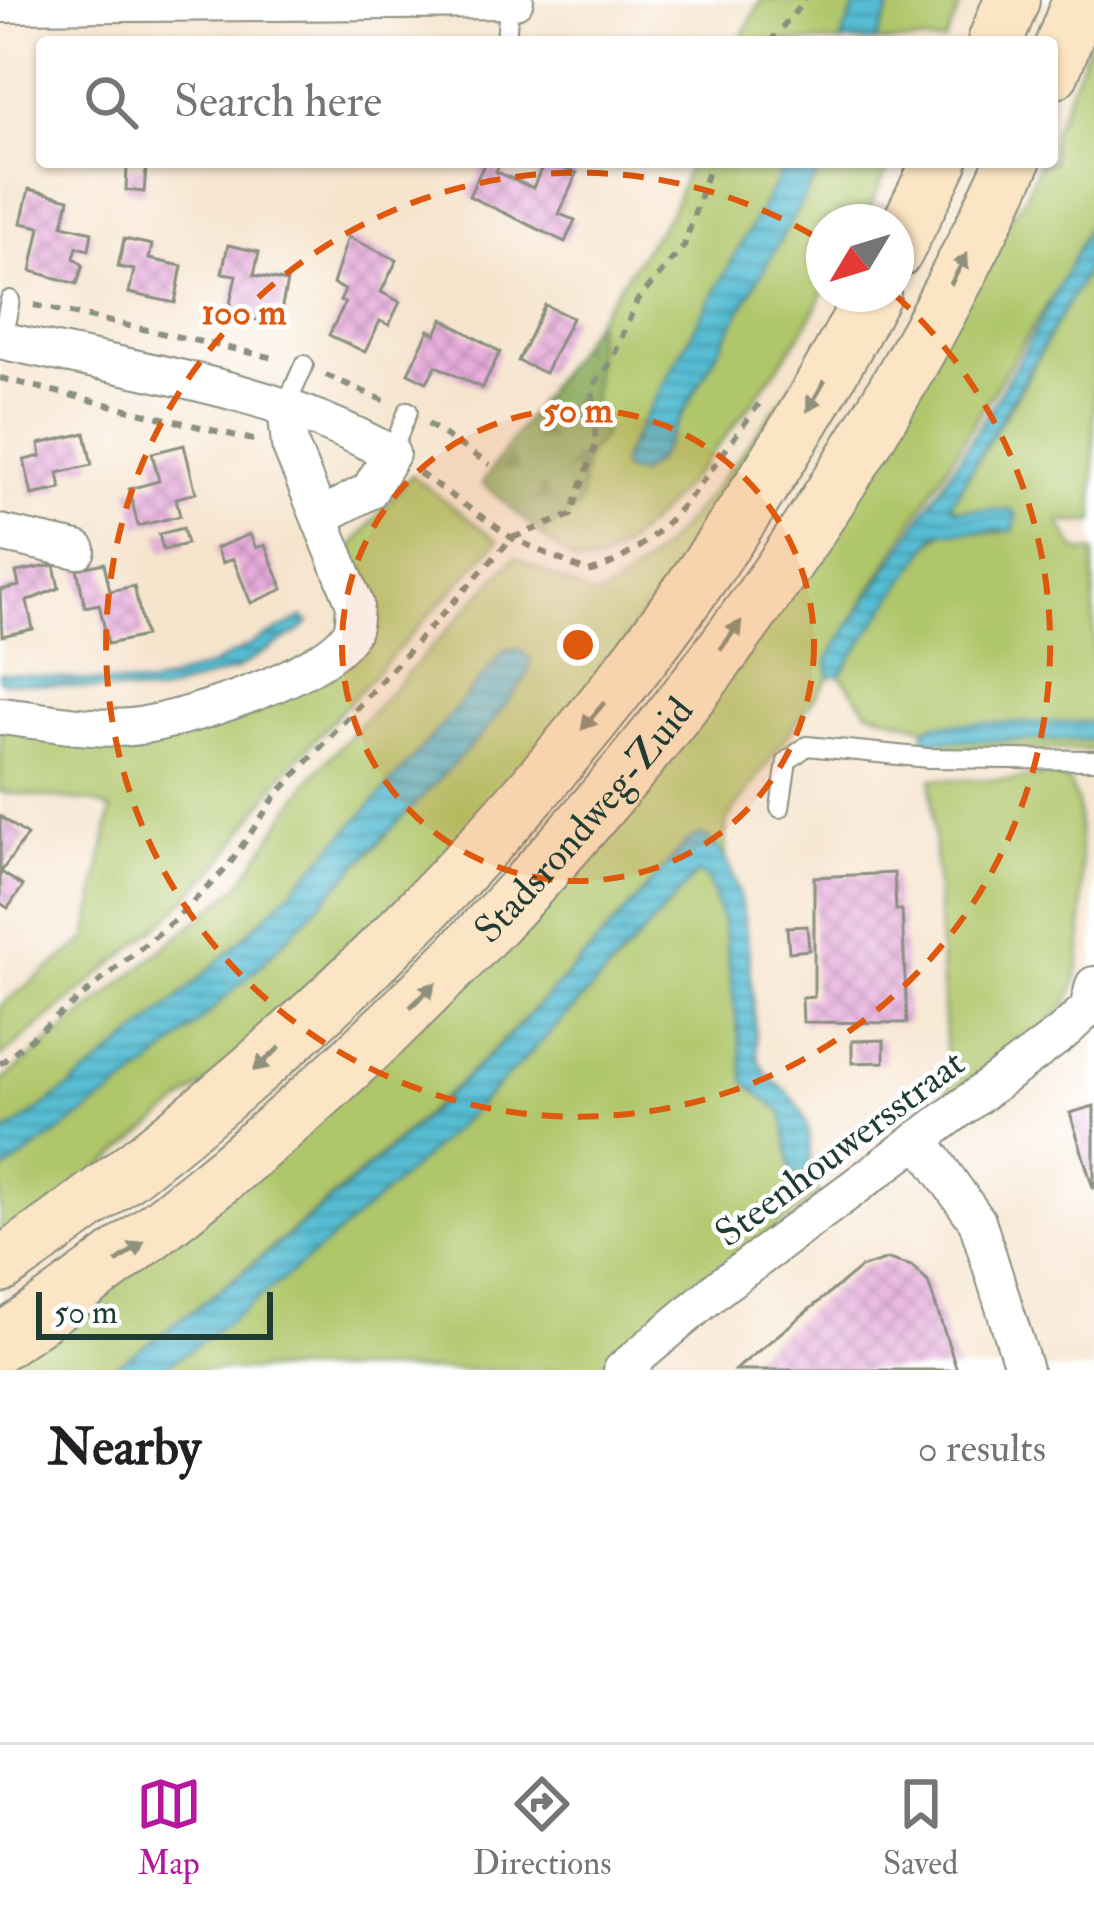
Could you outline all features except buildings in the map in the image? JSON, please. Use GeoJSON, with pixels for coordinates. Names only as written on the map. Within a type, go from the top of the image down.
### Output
{"type":"FeatureCollection","features":[{"type":"Feature","properties":{"kind":"main road"},"geometry":{"type":"LineString","coordinates":[[997,36],[1012,0]]}},
{"type":"Feature","properties":{"kind":"main road"},"geometry":{"type":"LineString","coordinates":[[1058,57],[1080,0]]}},
{"type":"Feature","properties":{"kind":"main road"},"geometry":{"type":"LineString","coordinates":[[914,215],[937,168]]}},
{"type":"Feature","properties":{"kind":"main road","name":"Stadsrondweg-Zuid"},"geometry":{"type":"LineString","coordinates":[[0,1343],[157,1232],[287,1121],[459,960],[573,837],[670,719],[829,494],[938,309],[1010,168]]}},
{"type":"Feature","properties":{"kind":"main road","name":"Stadsrondweg-Zuid"},"geometry":{"type":"LineString","coordinates":[[0,1267],[124,1177],[261,1066],[398,934],[515,809],[615,690],[699,576],[780,457],[863,312]]}},
{"type":"Feature","properties":{"kind":"street"},"geometry":{"type":"LineString","coordinates":[[0,4],[512,1]]}},
{"type":"Feature","properties":{"kind":"street"},"geometry":{"type":"LineString","coordinates":[[1,344],[286,406],[344,427],[391,454],[369,491],[320,518]]}},
{"type":"Feature","properties":{"kind":"street"},"geometry":{"type":"LineString","coordinates":[[0,716],[126,728],[186,719],[263,689],[341,645],[353,629],[355,604],[290,445],[286,406]]}},
{"type":"Feature","properties":{"kind":"street"},"geometry":{"type":"LineString","coordinates":[[0,533],[76,550]]}},
{"type":"Feature","properties":{"kind":"street","name":"Steenhouwersstraat"},"geometry":{"type":"LineString","coordinates":[[622,1370],[720,1287],[1062,1034],[1088,1009],[1094,985]]}},
{"type":"Feature","properties":{"kind":"street"},"geometry":{"type":"LineString","coordinates":[[919,1139],[977,1221],[1024,1370]]}},
{"type":"Feature","properties":{"kind":"lane"},"geometry":{"type":"LineString","coordinates":[[507,36],[512,1]]}},
{"type":"Feature","properties":{"kind":"lane"},"geometry":{"type":"LineString","coordinates":[[1,344],[10,300]]}},
{"type":"Feature","properties":{"kind":"lane"},"geometry":{"type":"LineString","coordinates":[[286,406],[304,365]]}},
{"type":"Feature","properties":{"kind":"lane"},"geometry":{"type":"LineString","coordinates":[[391,454],[408,411]]}},
{"type":"Feature","properties":{"kind":"lane"},"geometry":{"type":"LineString","coordinates":[[780,808],[788,761],[807,746],[928,758],[1094,760]]}},
{"type":"Feature","properties":{"kind":"path"},"geometry":{"type":"LineString","coordinates":[[775,36],[805,0]]}},
{"type":"Feature","properties":{"kind":"path"},"geometry":{"type":"LineString","coordinates":[[0,1064],[172,922],[226,868],[275,797],[512,538],[571,515],[596,444],[592,388],[611,362],[637,301],[684,246],[709,168]]}},
{"type":"Feature","properties":{"kind":"path"},"geometry":{"type":"LineString","coordinates":[[0,378],[290,445]]}},
{"type":"Feature","properties":{"kind":"path"},"geometry":{"type":"LineString","coordinates":[[391,454],[512,538],[588,572],[619,563],[650,544],[764,397]]}},
{"type":"Feature","properties":{"kind":"green space"},"geometry":{"type":"Polygon","coordinates":[[[761,0],[858,0],[843,36],[742,36],[761,0]]]}},
{"type":"Feature","properties":{"kind":"green space"},"geometry":{"type":"Polygon","coordinates":[[[893,0],[963,0],[948,36],[878,36],[893,0]]]}},
{"type":"Feature","properties":{"kind":"green space"},"geometry":{"type":"Polygon","coordinates":[[[1094,29],[1094,213],[1070,267],[828,659],[829,677],[726,822],[725,857],[700,835],[686,843],[561,981],[432,1108],[297,1227],[152,1342],[110,1370],[0,1370],[0,1362],[470,979],[1024,199],[1037,168],[1058,168],[1058,120],[1094,29]]]}},
{"type":"Feature","properties":{"kind":"green space"},"geometry":{"type":"Polygon","coordinates":[[[688,168],[784,168],[622,459],[656,461],[821,168],[888,168],[871,204],[806,204],[806,312],[813,312],[808,321],[756,397],[688,482],[624,546],[588,564],[574,562],[540,534],[579,507],[586,456],[603,435],[593,412],[596,319],[672,210],[688,168]]]}},
{"type":"Feature","properties":{"kind":"green space"},"geometry":{"type":"Polygon","coordinates":[[[1094,252],[1094,522],[1059,522],[1077,551],[1094,552],[1094,722],[925,728],[867,710],[840,675],[922,551],[946,530],[1002,533],[1011,510],[956,509],[951,504],[1026,381],[1094,252]]]}},
{"type":"Feature","properties":{"kind":"green space"},"geometry":{"type":"Polygon","coordinates":[[[596,319],[593,412],[604,435],[586,456],[579,507],[540,534],[482,483],[596,319]]]}},
{"type":"Feature","properties":{"kind":"green space"},"geometry":{"type":"Polygon","coordinates":[[[825,341],[754,471],[490,818],[317,993],[0,1249],[0,1174],[149,1068],[263,963],[386,836],[505,650],[391,783],[270,912],[140,1031],[0,1137],[0,1083],[238,887],[310,779],[515,557],[594,597],[622,582],[653,556],[718,484],[825,341]]]}},
{"type":"Feature","properties":{"kind":"green space"},"geometry":{"type":"Polygon","coordinates":[[[411,475],[498,541],[284,773],[222,861],[168,918],[0,1058],[0,1006],[87,940],[111,810],[93,802],[0,792],[0,728],[180,730],[232,720],[288,693],[374,631],[374,618],[349,550],[411,475]]]}},
{"type":"Feature","properties":{"kind":"green space"},"geometry":{"type":"Polygon","coordinates":[[[926,740],[1094,740],[1094,750],[927,749],[926,740]]]}},
{"type":"Feature","properties":{"kind":"green space"},"geometry":{"type":"Polygon","coordinates":[[[1053,774],[1069,782],[1078,804],[1082,939],[1074,989],[1040,1030],[948,1096],[931,779],[1013,780],[1053,774]]]}},
{"type":"Feature","properties":{"kind":"green space"},"geometry":{"type":"Polygon","coordinates":[[[696,874],[707,876],[723,922],[745,1082],[783,1114],[803,1176],[820,1193],[599,1370],[161,1370],[306,1256],[442,1137],[572,1011],[696,874]]]}},
{"type":"Feature","properties":{"kind":"water"},"geometry":{"type":"Polygon","coordinates":[[[858,0],[893,0],[878,36],[843,36],[858,0]]]}},
{"type":"Feature","properties":{"kind":"water"},"geometry":{"type":"Polygon","coordinates":[[[784,168],[821,168],[656,461],[639,474],[622,470],[622,459],[784,168]]]}},
{"type":"Feature","properties":{"kind":"water"},"geometry":{"type":"Polygon","coordinates":[[[1094,213],[1094,252],[1082,279],[951,504],[956,509],[1011,510],[1017,515],[1013,531],[938,532],[840,675],[829,677],[828,659],[1004,385],[1094,213]]]}},
{"type":"Feature","properties":{"kind":"water"},"geometry":{"type":"Polygon","coordinates":[[[303,617],[309,623],[302,629],[235,670],[157,694],[0,681],[0,673],[148,686],[210,666],[303,617]]]}},
{"type":"Feature","properties":{"kind":"water"},"geometry":{"type":"Polygon","coordinates":[[[518,649],[531,660],[525,679],[486,730],[263,963],[149,1068],[0,1174],[0,1137],[71,1086],[206,973],[331,848],[505,650],[518,649]]]}},
{"type":"Feature","properties":{"kind":"water"},"geometry":{"type":"Polygon","coordinates":[[[1094,722],[1094,740],[926,740],[923,733],[932,724],[1094,722]]]}},
{"type":"Feature","properties":{"kind":"water"},"geometry":{"type":"Polygon","coordinates":[[[700,835],[717,847],[740,899],[757,1052],[768,1076],[788,1093],[805,1120],[809,1172],[792,1175],[783,1114],[745,1082],[723,922],[707,877],[696,874],[509,1075],[307,1260],[161,1370],[110,1370],[267,1253],[416,1126],[555,988],[686,843],[700,835]]]}}]}
